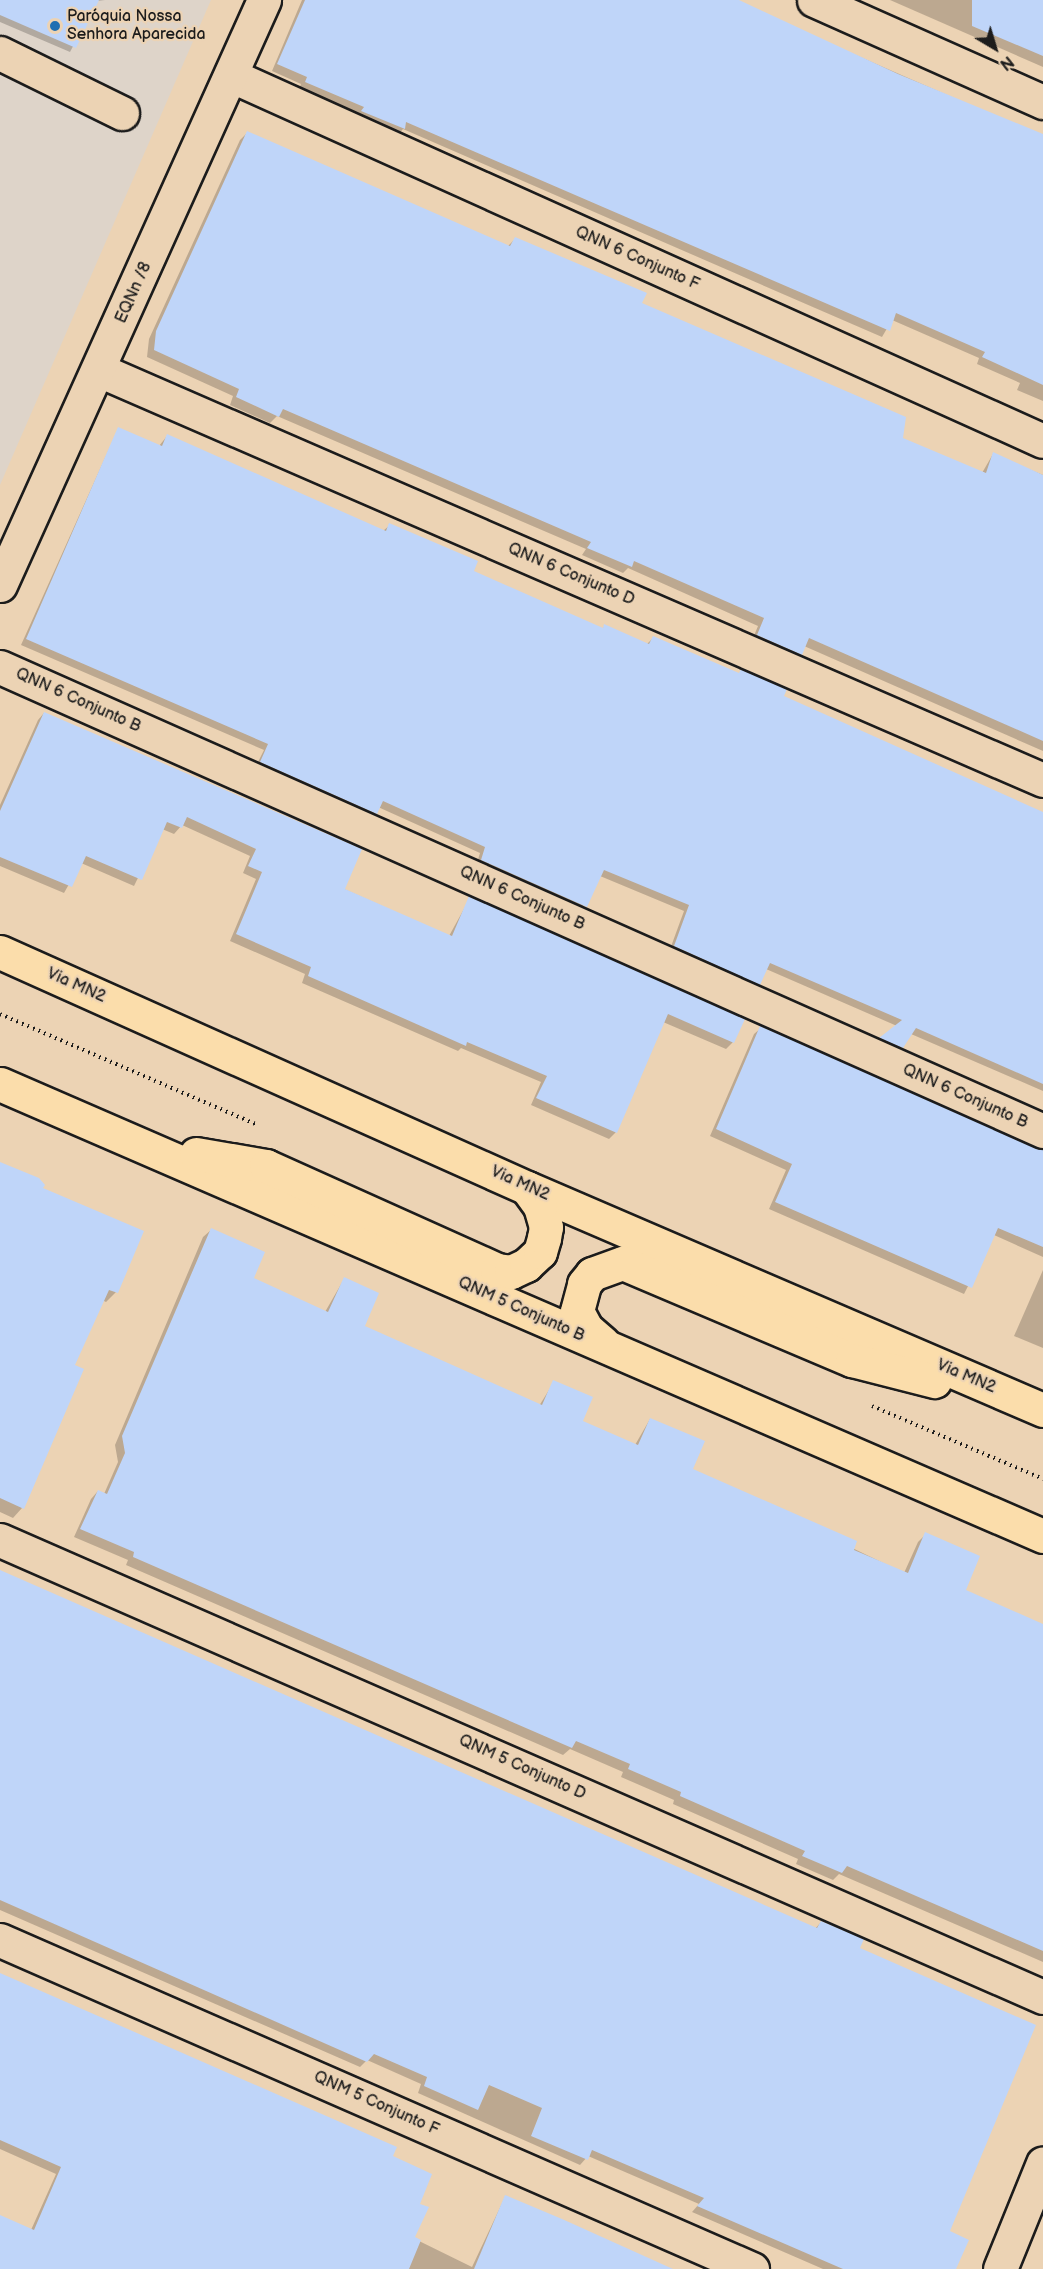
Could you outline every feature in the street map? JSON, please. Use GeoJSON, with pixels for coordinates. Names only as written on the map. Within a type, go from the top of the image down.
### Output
{"type":"FeatureCollection","features":[{"type":"Feature","properties":{"kind":"main road","name":"Via MN2"},"geometry":{"type":"LineString","coordinates":[[0,951],[527,1188],[1040,1409]]}},
{"type":"Feature","properties":{"kind":"main road","name":"QNM 5 Conjunto B"},"geometry":{"type":"LineString","coordinates":[[0,1084],[1043,1536]]}},
{"type":"Feature","properties":{"kind":"main road"},"geometry":{"type":"LineString","coordinates":[[147,1146],[266,1166],[497,1270],[511,1272],[526,1265],[540,1252],[546,1227],[540,1206],[527,1188]]}},
{"type":"Feature","properties":{"kind":"main road"},"geometry":{"type":"LineString","coordinates":[[610,1349],[586,1328],[577,1311],[584,1284],[592,1274],[623,1263],[852,1360],[1040,1409]]}},
{"type":"Feature","properties":{"kind":"street","name":"EQNn /8"},"geometry":{"type":"LineString","coordinates":[[0,585],[232,76],[264,0]]}},
{"type":"Feature","properties":{"kind":"street"},"geometry":{"type":"LineString","coordinates":[[814,0],[1043,102]]}},
{"type":"Feature","properties":{"kind":"street"},"geometry":{"type":"LineString","coordinates":[[0,53],[122,113]]}},
{"type":"Feature","properties":{"kind":"street","name":"QNN 6 Conjunto F"},"geometry":{"type":"LineString","coordinates":[[232,76],[1043,441]]}},
{"type":"Feature","properties":{"kind":"street","name":"QNN 6 Conjunto D"},"geometry":{"type":"LineString","coordinates":[[99,370],[1043,780]]}},
{"type":"Feature","properties":{"kind":"street","name":"QNN 6 Conjunto B"},"geometry":{"type":"LineString","coordinates":[[0,667],[1043,1131]]}},
{"type":"Feature","properties":{"kind":"street","name":"QNM 5 Conjunto D"},"geometry":{"type":"LineString","coordinates":[[0,1540],[1043,1997]]}},
{"type":"Feature","properties":{"kind":"street","name":"QNM 5 Conjunto F"},"geometry":{"type":"LineString","coordinates":[[0,1940],[752,2269]]}},
{"type":"Feature","properties":{"kind":"street"},"geometry":{"type":"LineString","coordinates":[[1000,2269],[1043,2163]]}},
{"type":"Feature","properties":{"kind":"shaded area"},"geometry":{"type":"Polygon","coordinates":[[[0,0],[211,0],[0,485],[0,0]]]}},
{"type":"Feature","properties":{"kind":"building","name":"Paróquia Nossa Senhora Aparecida"},"geometry":{"type":"Polygon","coordinates":[[[0,0],[99,0],[76,48],[0,15],[0,0]]]}},
{"type":"Feature","properties":{"kind":"building"},"geometry":{"type":"Polygon","coordinates":[[[305,0],[739,0],[898,74],[1043,134],[1043,385],[982,357],[985,352],[896,313],[890,331],[406,122],[405,129],[361,111],[364,107],[305,82],[307,77],[277,64],[305,0]]]}},
{"type":"Feature","properties":{"kind":"building"},"geometry":{"type":"Polygon","coordinates":[[[972,0],[1043,0],[1043,56],[972,26],[972,0]]]}},
{"type":"Feature","properties":{"kind":"building"},"geometry":{"type":"Polygon","coordinates":[[[247,131],[510,246],[515,237],[647,293],[642,303],[906,417],[903,438],[986,473],[993,452],[1043,475],[1043,741],[809,638],[802,655],[757,635],[764,618],[634,561],[632,567],[587,548],[591,542],[283,409],[279,417],[236,397],[239,389],[154,350],[156,331],[247,131]]]}},
{"type":"Feature","properties":{"kind":"building"},"geometry":{"type":"Polygon","coordinates":[[[118,427],[162,446],[167,434],[386,531],[389,523],[478,561],[474,571],[603,628],[604,624],[649,644],[653,636],[739,673],[741,669],[787,689],[784,696],[1043,812],[1043,1084],[916,1028],[903,1048],[879,1038],[902,1020],[770,963],[760,985],[674,946],[689,905],[604,870],[587,907],[481,860],[485,847],[383,801],[377,814],[260,762],[268,744],[26,639],[118,427]]]}},
{"type":"Feature","properties":{"kind":"building"},"geometry":{"type":"Polygon","coordinates":[[[44,712],[362,849],[345,889],[452,936],[469,896],[745,1019],[734,1043],[668,1014],[617,1133],[536,1098],[547,1076],[467,1042],[466,1046],[308,976],[311,967],[236,934],[262,872],[248,866],[256,849],[187,817],[182,828],[167,822],[142,880],[86,856],[72,887],[0,857],[0,811],[44,712]]]}},
{"type":"Feature","properties":{"kind":"building"},"geometry":{"type":"Polygon","coordinates":[[[760,1026],[1043,1149],[1043,1247],[998,1228],[972,1288],[775,1202],[792,1164],[716,1129],[760,1026]]]}},
{"type":"Feature","properties":{"kind":"building"},"geometry":{"type":"Polygon","coordinates":[[[0,1162],[39,1178],[45,1185],[43,1188],[144,1231],[118,1293],[109,1290],[75,1365],[84,1369],[24,1509],[0,1498],[0,1162]]]}},
{"type":"Feature","properties":{"kind":"building"},"geometry":{"type":"Polygon","coordinates":[[[211,1228],[265,1252],[254,1278],[328,1312],[344,1277],[379,1293],[365,1326],[542,1405],[553,1380],[593,1397],[583,1421],[638,1445],[650,1418],[705,1441],[693,1469],[857,1541],[854,1550],[908,1573],[925,1532],[980,1556],[966,1590],[1043,1624],[1043,1951],[847,1866],[842,1873],[802,1856],[805,1851],[680,1796],[681,1792],[628,1769],[630,1764],[576,1741],[572,1748],[133,1557],[134,1552],[80,1529],[98,1490],[107,1494],[125,1453],[122,1436],[211,1228]]]}},
{"type":"Feature","properties":{"kind":"building"},"geometry":{"type":"Polygon","coordinates":[[[0,1570],[817,1928],[821,1921],[864,1939],[860,1948],[1036,2025],[950,2231],[969,2240],[956,2269],[843,2269],[697,2206],[704,2198],[592,2150],[588,2160],[531,2136],[542,2108],[489,2085],[478,2110],[424,2086],[427,2077],[374,2054],[367,2062],[0,1900],[0,1570]]]}},
{"type":"Feature","properties":{"kind":"building"},"geometry":{"type":"Polygon","coordinates":[[[0,1973],[397,2147],[393,2156],[432,2174],[420,2204],[429,2207],[415,2237],[421,2240],[409,2269],[0,2269],[0,2215],[34,2230],[61,2167],[0,2140],[0,1973]]]}},
{"type":"Feature","properties":{"kind":"building"},"geometry":{"type":"Polygon","coordinates":[[[505,2195],[562,2219],[673,2269],[474,2269],[505,2195]]]}},
{"type":"Feature","properties":{"kind":"place","name":"Paróquia Nossa Senhora Aparecida"},"geometry":{"type":"Point","coordinates":[55,26]}}]}
